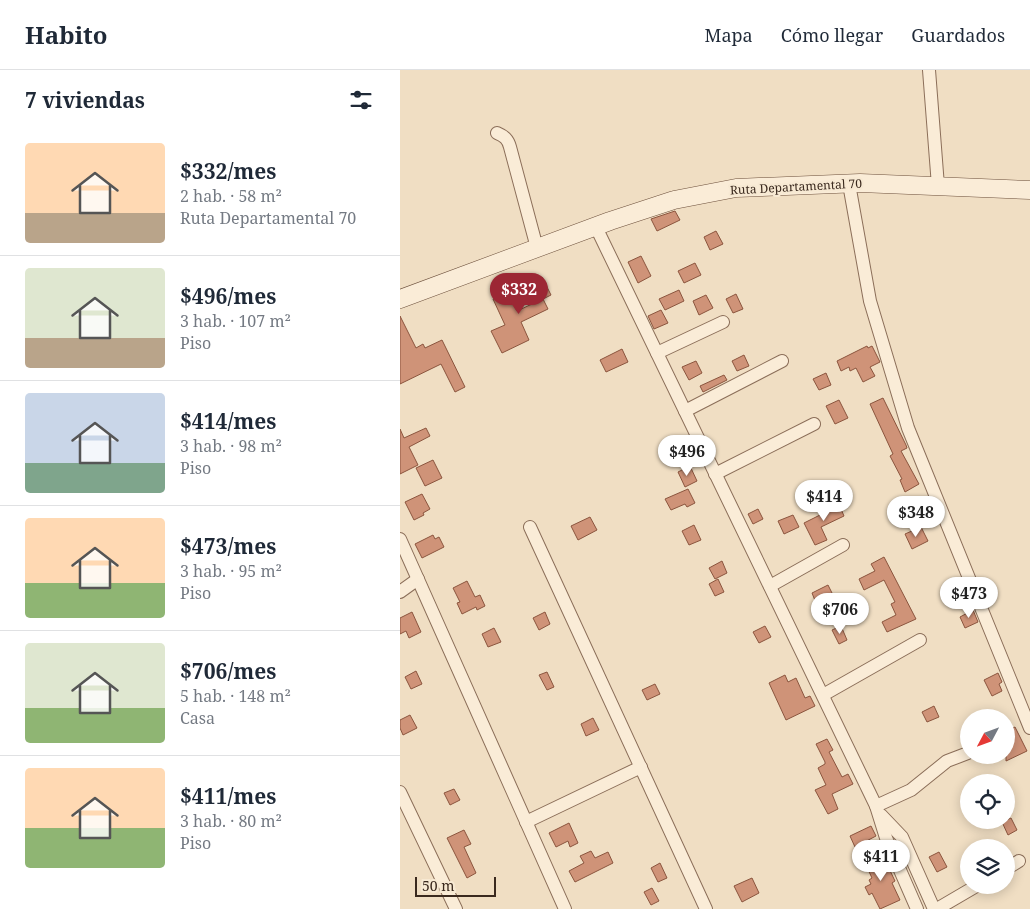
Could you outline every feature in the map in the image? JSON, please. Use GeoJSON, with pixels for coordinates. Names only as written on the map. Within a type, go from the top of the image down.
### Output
{"type":"FeatureCollection","features":[{"type":"Feature","properties":{"kind":"main road","name":"Ruta Departamental 70"},"geometry":{"type":"LineString","coordinates":[[400,299],[674,200],[736,188],[849,184],[1030,190]]}},
{"type":"Feature","properties":{"kind":"street"},"geometry":{"type":"LineString","coordinates":[[930,70],[938,186]]}},
{"type":"Feature","properties":{"kind":"street"},"geometry":{"type":"LineString","coordinates":[[496,133],[504,136],[508,141],[537,248]]}},
{"type":"Feature","properties":{"kind":"street"},"geometry":{"type":"LineString","coordinates":[[849,184],[870,301],[908,428],[1030,728]]}},
{"type":"Feature","properties":{"kind":"street"},"geometry":{"type":"LineString","coordinates":[[596,227],[878,810],[886,838],[917,909]]}},
{"type":"Feature","properties":{"kind":"street"},"geometry":{"type":"LineString","coordinates":[[657,353],[723,322]]}},
{"type":"Feature","properties":{"kind":"street"},"geometry":{"type":"LineString","coordinates":[[685,411],[782,361]]}},
{"type":"Feature","properties":{"kind":"street"},"geometry":{"type":"LineString","coordinates":[[715,474],[814,424]]}},
{"type":"Feature","properties":{"kind":"street"},"geometry":{"type":"LineString","coordinates":[[530,526],[706,909]]}},
{"type":"Feature","properties":{"kind":"street"},"geometry":{"type":"LineString","coordinates":[[400,539],[565,909]]}},
{"type":"Feature","properties":{"kind":"street"},"geometry":{"type":"LineString","coordinates":[[770,586],[843,545]]}},
{"type":"Feature","properties":{"kind":"street"},"geometry":{"type":"LineString","coordinates":[[400,592],[418,580]]}},
{"type":"Feature","properties":{"kind":"street"},"geometry":{"type":"LineString","coordinates":[[822,695],[920,640]]}},
{"type":"Feature","properties":{"kind":"street"},"geometry":{"type":"LineString","coordinates":[[878,810],[911,790],[947,762],[960,756]]}},
{"type":"Feature","properties":{"kind":"street"},"geometry":{"type":"LineString","coordinates":[[526,822],[641,767]]}},
{"type":"Feature","properties":{"kind":"street"},"geometry":{"type":"LineString","coordinates":[[400,792],[456,909]]}},
{"type":"Feature","properties":{"kind":"street"},"geometry":{"type":"LineString","coordinates":[[878,810],[902,837],[936,909],[962,894]]}},
{"type":"Feature","properties":{"kind":"street"},"geometry":{"type":"LineString","coordinates":[[1015,863],[1019,861]]}},
{"type":"Feature","properties":{"kind":"building"},"geometry":{"type":"Polygon","coordinates":[[[675,211],[680,220],[657,231],[651,219],[675,211]]]}},
{"type":"Feature","properties":{"kind":"building"},"geometry":{"type":"Polygon","coordinates":[[[716,231],[723,244],[710,250],[704,237],[716,231]]]}},
{"type":"Feature","properties":{"kind":"building"},"geometry":{"type":"Polygon","coordinates":[[[641,256],[651,276],[638,283],[628,262],[641,256]]]}},
{"type":"Feature","properties":{"kind":"building"},"geometry":{"type":"Polygon","coordinates":[[[695,263],[701,275],[684,283],[678,271],[695,263]]]}},
{"type":"Feature","properties":{"kind":"building"},"geometry":{"type":"Polygon","coordinates":[[[542,277],[551,295],[543,299],[548,309],[521,322],[529,340],[502,353],[491,331],[505,325],[493,299],[507,292],[517,311],[532,304],[523,286],[542,277]]]}},
{"type":"Feature","properties":{"kind":"building"},"geometry":{"type":"Polygon","coordinates":[[[679,290],[684,301],[665,310],[659,299],[679,290]]]}},
{"type":"Feature","properties":{"kind":"building"},"geometry":{"type":"Polygon","coordinates":[[[736,294],[743,309],[733,313],[726,299],[736,294]]]}},
{"type":"Feature","properties":{"kind":"building"},"geometry":{"type":"Polygon","coordinates":[[[706,295],[713,308],[699,315],[693,301],[706,295]]]}},
{"type":"Feature","properties":{"kind":"building"},"geometry":{"type":"Polygon","coordinates":[[[661,310],[668,323],[654,329],[648,316],[661,310]]]}},
{"type":"Feature","properties":{"kind":"building"},"geometry":{"type":"Polygon","coordinates":[[[400,316],[416,348],[423,344],[425,348],[442,340],[465,387],[455,392],[441,364],[400,384],[400,316]]]}},
{"type":"Feature","properties":{"kind":"building"},"geometry":{"type":"Polygon","coordinates":[[[867,346],[868,348],[872,346],[880,362],[870,367],[875,376],[863,382],[856,368],[850,371],[849,367],[841,371],[837,361],[867,346]]]}},
{"type":"Feature","properties":{"kind":"building"},"geometry":{"type":"Polygon","coordinates":[[[622,349],[628,362],[606,372],[600,360],[622,349]]]}},
{"type":"Feature","properties":{"kind":"building"},"geometry":{"type":"Polygon","coordinates":[[[744,355],[749,366],[737,371],[732,361],[744,355]]]}},
{"type":"Feature","properties":{"kind":"building"},"geometry":{"type":"Polygon","coordinates":[[[696,361],[702,373],[689,380],[682,367],[696,361]]]}},
{"type":"Feature","properties":{"kind":"building"},"geometry":{"type":"Polygon","coordinates":[[[826,373],[831,385],[819,390],[813,379],[826,373]]]}},
{"type":"Feature","properties":{"kind":"building"},"geometry":{"type":"Polygon","coordinates":[[[724,375],[727,380],[703,392],[700,386],[724,375]]]}},
{"type":"Feature","properties":{"kind":"building"},"geometry":{"type":"Polygon","coordinates":[[[883,398],[906,445],[907,448],[901,451],[919,484],[905,492],[900,480],[902,479],[890,456],[893,454],[870,404],[883,398]]]}},
{"type":"Feature","properties":{"kind":"building"},"geometry":{"type":"Polygon","coordinates":[[[839,400],[848,418],[835,424],[826,406],[839,400]]]}},
{"type":"Feature","properties":{"kind":"building"},"geometry":{"type":"Polygon","coordinates":[[[426,428],[430,436],[409,447],[418,465],[400,474],[400,429],[404,438],[426,428]]]}},
{"type":"Feature","properties":{"kind":"building"},"geometry":{"type":"Polygon","coordinates":[[[433,460],[442,478],[425,486],[416,468],[433,460]]]}},
{"type":"Feature","properties":{"kind":"building"},"geometry":{"type":"Polygon","coordinates":[[[690,466],[697,481],[685,487],[678,472],[690,466]]]}},
{"type":"Feature","properties":{"kind":"building"},"geometry":{"type":"Polygon","coordinates":[[[688,489],[695,503],[687,507],[685,504],[671,510],[665,499],[688,489]]]}},
{"type":"Feature","properties":{"kind":"building"},"geometry":{"type":"Polygon","coordinates":[[[422,494],[430,509],[423,513],[424,515],[414,520],[405,502],[422,494]]]}},
{"type":"Feature","properties":{"kind":"building"},"geometry":{"type":"Polygon","coordinates":[[[837,500],[844,516],[821,527],[827,540],[815,545],[804,523],[824,513],[821,508],[837,500]]]}},
{"type":"Feature","properties":{"kind":"building"},"geometry":{"type":"Polygon","coordinates":[[[758,509],[763,519],[753,524],[748,514],[758,509]]]}},
{"type":"Feature","properties":{"kind":"building"},"geometry":{"type":"Polygon","coordinates":[[[793,515],[799,527],[784,534],[778,521],[793,515]]]}},
{"type":"Feature","properties":{"kind":"building"},"geometry":{"type":"Polygon","coordinates":[[[590,517],[597,530],[578,540],[571,526],[590,517]]]}},
{"type":"Feature","properties":{"kind":"building"},"geometry":{"type":"Polygon","coordinates":[[[694,525],[701,540],[689,545],[682,531],[694,525]]]}},
{"type":"Feature","properties":{"kind":"building"},"geometry":{"type":"Polygon","coordinates":[[[921,527],[928,541],[912,549],[905,534],[921,527]]]}},
{"type":"Feature","properties":{"kind":"building"},"geometry":{"type":"Polygon","coordinates":[[[433,535],[435,539],[439,537],[444,547],[422,558],[415,544],[433,535]]]}},
{"type":"Feature","properties":{"kind":"building"},"geometry":{"type":"Polygon","coordinates":[[[884,557],[916,619],[887,632],[882,622],[896,615],[891,604],[895,602],[884,580],[864,590],[859,579],[875,571],[871,564],[884,557]]]}},
{"type":"Feature","properties":{"kind":"building"},"geometry":{"type":"Polygon","coordinates":[[[722,561],[727,573],[715,579],[709,568],[722,561]]]}},
{"type":"Feature","properties":{"kind":"building"},"geometry":{"type":"Polygon","coordinates":[[[718,579],[724,592],[715,596],[709,584],[718,579]]]}},
{"type":"Feature","properties":{"kind":"building"},"geometry":{"type":"Polygon","coordinates":[[[467,581],[475,597],[480,595],[485,606],[477,610],[476,607],[462,614],[457,603],[460,602],[453,588],[467,581]]]}},
{"type":"Feature","properties":{"kind":"building"},"geometry":{"type":"Polygon","coordinates":[[[828,585],[833,595],[816,603],[812,593],[828,585]]]}},
{"type":"Feature","properties":{"kind":"building"},"geometry":{"type":"Polygon","coordinates":[[[973,610],[978,622],[965,628],[960,617],[973,610]]]}},
{"type":"Feature","properties":{"kind":"building"},"geometry":{"type":"Polygon","coordinates":[[[412,612],[421,632],[409,638],[406,631],[400,634],[400,618],[412,612]]]}},
{"type":"Feature","properties":{"kind":"building"},"geometry":{"type":"Polygon","coordinates":[[[545,612],[550,624],[539,630],[533,618],[545,612]]]}},
{"type":"Feature","properties":{"kind":"building"},"geometry":{"type":"Polygon","coordinates":[[[765,626],[771,637],[759,643],[753,632],[765,626]]]}},
{"type":"Feature","properties":{"kind":"building"},"geometry":{"type":"Polygon","coordinates":[[[841,626],[847,640],[839,644],[832,630],[841,626]]]}},
{"type":"Feature","properties":{"kind":"building"},"geometry":{"type":"Polygon","coordinates":[[[494,628],[501,642],[488,647],[482,634],[494,628]]]}},
{"type":"Feature","properties":{"kind":"building"},"geometry":{"type":"Polygon","coordinates":[[[416,671],[422,684],[411,689],[405,677],[416,671]]]}},
{"type":"Feature","properties":{"kind":"building"},"geometry":{"type":"Polygon","coordinates":[[[547,672],[554,687],[547,690],[539,675],[547,672]]]}},
{"type":"Feature","properties":{"kind":"building"},"geometry":{"type":"Polygon","coordinates":[[[998,673],[1002,682],[999,684],[1002,691],[992,696],[984,680],[998,673]]]}},
{"type":"Feature","properties":{"kind":"building"},"geometry":{"type":"Polygon","coordinates":[[[785,675],[788,682],[796,678],[805,698],[810,696],[815,706],[786,720],[769,683],[785,675]]]}},
{"type":"Feature","properties":{"kind":"building"},"geometry":{"type":"Polygon","coordinates":[[[655,684],[660,694],[647,700],[642,690],[655,684]]]}},
{"type":"Feature","properties":{"kind":"building"},"geometry":{"type":"Polygon","coordinates":[[[934,706],[939,717],[927,722],[922,712],[934,706]]]}},
{"type":"Feature","properties":{"kind":"building"},"geometry":{"type":"Polygon","coordinates":[[[410,715],[417,728],[403,735],[400,728],[400,720],[410,715]]]}},
{"type":"Feature","properties":{"kind":"building"},"geometry":{"type":"Polygon","coordinates":[[[593,718],[599,730],[586,736],[581,724],[593,718]]]}},
{"type":"Feature","properties":{"kind":"building"},"geometry":{"type":"Polygon","coordinates":[[[1015,727],[1027,751],[1015,757],[1015,727]]]}},
{"type":"Feature","properties":{"kind":"building"},"geometry":{"type":"Polygon","coordinates":[[[827,739],[833,750],[829,752],[842,777],[848,774],[853,784],[832,794],[838,809],[828,814],[815,790],[826,785],[818,768],[825,764],[825,762],[816,744],[827,739]]]}},
{"type":"Feature","properties":{"kind":"building"},"geometry":{"type":"Polygon","coordinates":[[[454,789],[460,800],[450,805],[444,793],[454,789]]]}},
{"type":"Feature","properties":{"kind":"building"},"geometry":{"type":"Polygon","coordinates":[[[569,823],[578,843],[570,847],[568,841],[556,847],[549,833],[569,823]]]}},
{"type":"Feature","properties":{"kind":"building"},"geometry":{"type":"Polygon","coordinates":[[[871,826],[876,836],[855,847],[850,836],[871,826]]]}},
{"type":"Feature","properties":{"kind":"building"},"geometry":{"type":"Polygon","coordinates":[[[1015,826],[1017,830],[1008,835],[1005,829],[1015,829],[1015,826]]]}},
{"type":"Feature","properties":{"kind":"building"},"geometry":{"type":"Polygon","coordinates":[[[464,830],[471,844],[464,847],[476,873],[467,878],[447,838],[464,830]]]}},
{"type":"Feature","properties":{"kind":"building"},"geometry":{"type":"Polygon","coordinates":[[[591,851],[595,858],[608,852],[613,863],[575,882],[569,871],[584,863],[580,856],[591,851]]]}},
{"type":"Feature","properties":{"kind":"building"},"geometry":{"type":"Polygon","coordinates":[[[939,852],[947,867],[937,872],[929,857],[939,852]]]}},
{"type":"Feature","properties":{"kind":"building"},"geometry":{"type":"Polygon","coordinates":[[[882,854],[895,881],[892,883],[900,900],[880,909],[872,893],[869,895],[865,887],[871,884],[869,880],[872,878],[864,861],[882,854]]]}},
{"type":"Feature","properties":{"kind":"building"},"geometry":{"type":"Polygon","coordinates":[[[660,863],[667,878],[658,882],[651,868],[660,863]]]}},
{"type":"Feature","properties":{"kind":"building"},"geometry":{"type":"Polygon","coordinates":[[[752,878],[759,893],[742,902],[734,886],[752,878]]]}},
{"type":"Feature","properties":{"kind":"building"},"geometry":{"type":"Polygon","coordinates":[[[652,888],[659,901],[651,905],[644,892],[652,888]]]}}]}
